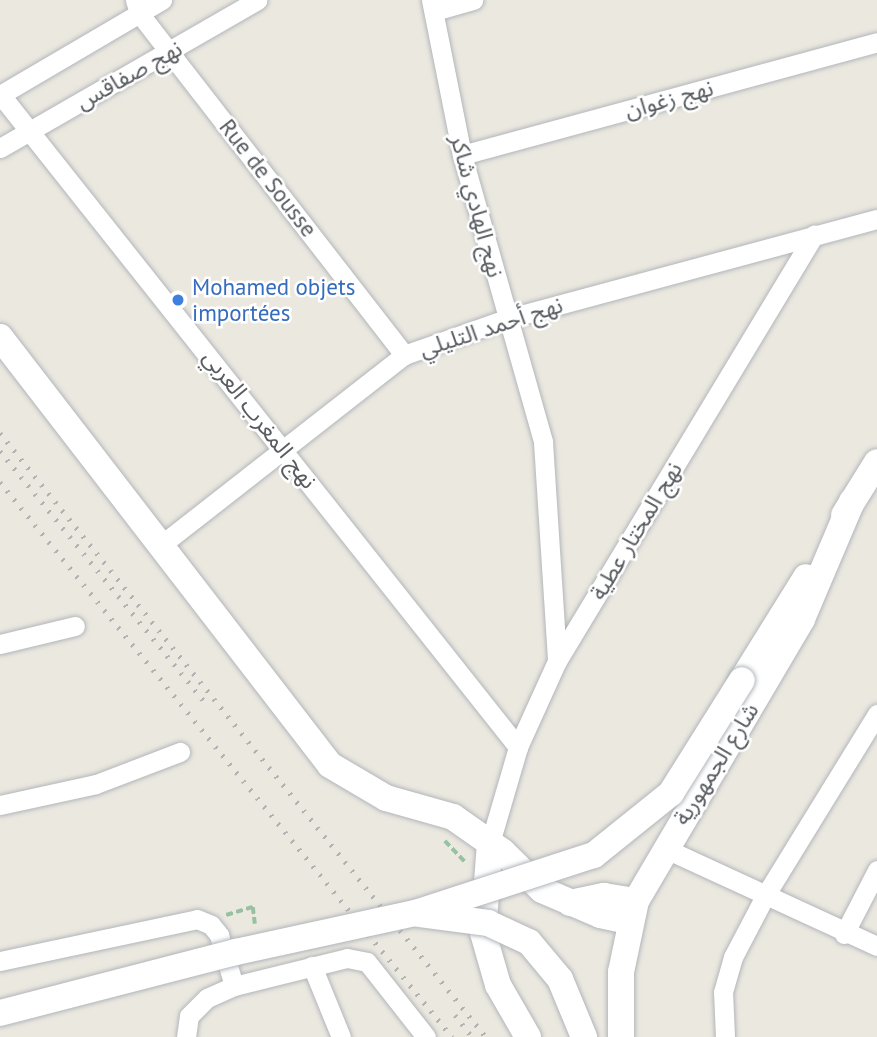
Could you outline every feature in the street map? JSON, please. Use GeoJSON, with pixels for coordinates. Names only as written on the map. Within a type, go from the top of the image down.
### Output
{"type":"FeatureCollection","features":[{"type":"Feature","properties":{"kind":"main road"},"geometry":{"type":"LineString","coordinates":[[0,337],[330,765],[386,798],[453,817],[490,842],[542,890],[570,903],[632,911]]}},
{"type":"Feature","properties":{"kind":"main road"},"geometry":{"type":"LineString","coordinates":[[0,1013],[236,952],[415,913],[594,855],[626,833],[671,793],[877,461]]}},
{"type":"Feature","properties":{"kind":"main road","name":"شارع الجمهورية"},"geometry":{"type":"LineString","coordinates":[[621,1037],[619,993],[632,911],[664,848],[802,619],[852,501]]}},
{"type":"Feature","properties":{"kind":"main road"},"geometry":{"type":"LineString","coordinates":[[490,842],[483,933],[498,985],[528,1037]]}},
{"type":"Feature","properties":{"kind":"main road"},"geometry":{"type":"LineString","coordinates":[[415,913],[488,923],[529,942],[560,979],[584,1037]]}},
{"type":"Feature","properties":{"kind":"street","name":"نهج صفاقس"},"geometry":{"type":"LineString","coordinates":[[0,95],[137,6],[162,0]]}},
{"type":"Feature","properties":{"kind":"street","name":"نهج صفاقس"},"geometry":{"type":"LineString","coordinates":[[0,148],[171,52],[257,0]]}},
{"type":"Feature","properties":{"kind":"street"},"geometry":{"type":"LineString","coordinates":[[432,6],[473,0]]}},
{"type":"Feature","properties":{"kind":"street","name":"Rue de Sousse"},"geometry":{"type":"LineString","coordinates":[[137,6],[404,355]]}},
{"type":"Feature","properties":{"kind":"street","name":"نهج الهادي شاكر"},"geometry":{"type":"LineString","coordinates":[[432,6],[462,155],[506,319],[543,442],[557,660]]}},
{"type":"Feature","properties":{"kind":"street","name":"نهج زغوان"},"geometry":{"type":"LineString","coordinates":[[462,155],[877,42]]}},
{"type":"Feature","properties":{"kind":"street","name":"نهج المغرب العربي"},"geometry":{"type":"LineString","coordinates":[[0,95],[518,747]]}},
{"type":"Feature","properties":{"kind":"street","name":"نهج أحمد التليلي"},"geometry":{"type":"LineString","coordinates":[[161,545],[404,355],[506,319],[877,219]]}},
{"type":"Feature","properties":{"kind":"street","name":"نهج المختار عطية"},"geometry":{"type":"LineString","coordinates":[[490,842],[518,747],[557,660],[814,234]]}},
{"type":"Feature","properties":{"kind":"street"},"geometry":{"type":"LineString","coordinates":[[0,644],[75,626]]}},
{"type":"Feature","properties":{"kind":"street"},"geometry":{"type":"LineString","coordinates":[[725,1037],[726,978],[765,896],[877,714]]}},
{"type":"Feature","properties":{"kind":"street"},"geometry":{"type":"LineString","coordinates":[[0,805],[96,784],[180,752]]}},
{"type":"Feature","properties":{"kind":"street"},"geometry":{"type":"LineString","coordinates":[[664,848],[844,934],[877,946]]}},
{"type":"Feature","properties":{"kind":"street"},"geometry":{"type":"LineString","coordinates":[[844,934],[877,870]]}},
{"type":"Feature","properties":{"kind":"street"},"geometry":{"type":"LineString","coordinates":[[0,961],[183,921],[204,920],[219,935],[234,986]]}},
{"type":"Feature","properties":{"kind":"street"},"geometry":{"type":"LineString","coordinates":[[186,1036],[189,1016],[207,998],[234,986],[347,958],[367,962],[426,1037]]}},
{"type":"Feature","properties":{"kind":"street"},"geometry":{"type":"LineString","coordinates":[[312,966],[341,1037]]}},
{"type":"Feature","properties":{"kind":"path"},"geometry":{"type":"LineString","coordinates":[[204,920],[253,907],[258,929]]}},
{"type":"Feature","properties":{"kind":"railway"},"geometry":{"type":"LineString","coordinates":[[0,433],[486,1037]]}},
{"type":"Feature","properties":{"kind":"railway"},"geometry":{"type":"LineString","coordinates":[[0,451],[204,701]]}},
{"type":"Feature","properties":{"kind":"railway"},"geometry":{"type":"LineString","coordinates":[[0,482],[452,1037]]}},
{"type":"Feature","properties":{"kind":"railway"},"geometry":{"type":"LineString","coordinates":[[455,1015],[472,1037]]}},
{"type":"Feature","properties":{"kind":"place","name":"Mohamed objets importées"},"geometry":{"type":"Point","coordinates":[178,300]}}]}
